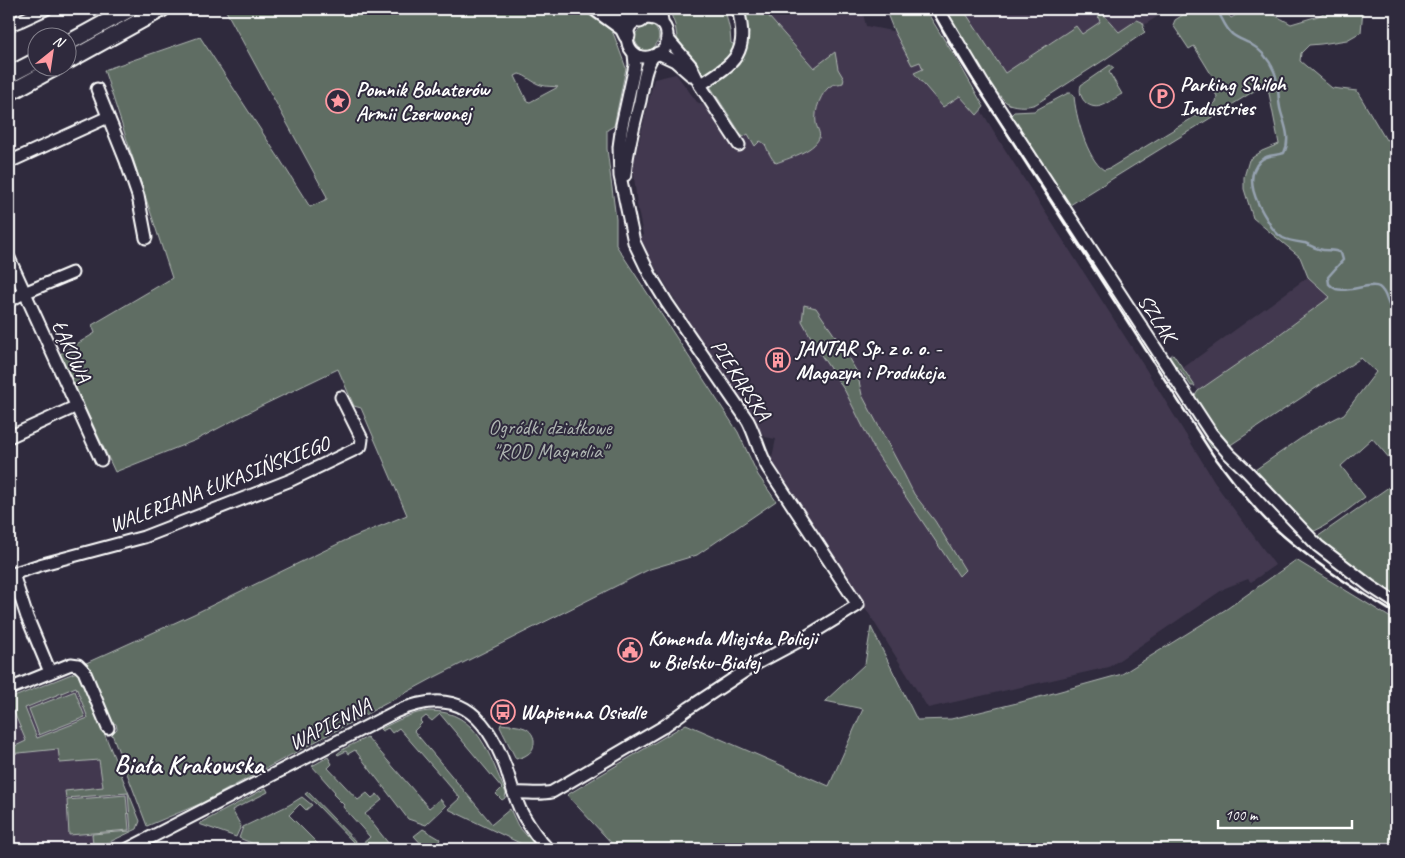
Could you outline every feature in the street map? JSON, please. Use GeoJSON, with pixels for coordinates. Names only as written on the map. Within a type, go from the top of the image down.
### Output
{"type":"FeatureCollection","features":[{"type":"Feature","properties":{"kind":"main road"},"geometry":{"type":"LineString","coordinates":[[78,38],[130,9]]}},
{"type":"Feature","properties":{"kind":"main road"},"geometry":{"type":"LineString","coordinates":[[78,55],[162,9]]}},
{"type":"Feature","properties":{"kind":"main road"},"geometry":{"type":"LineString","coordinates":[[597,9],[623,28],[627,36]]}},
{"type":"Feature","properties":{"kind":"main road"},"geometry":{"type":"LineString","coordinates":[[616,9],[630,17],[644,14]]}},
{"type":"Feature","properties":{"kind":"main road"},"geometry":{"type":"LineString","coordinates":[[9,76],[28,66]]}},
{"type":"Feature","properties":{"kind":"main road"},"geometry":{"type":"LineString","coordinates":[[9,93],[37,78]]}},
{"type":"Feature","properties":{"kind":"street"},"geometry":{"type":"LineString","coordinates":[[9,25],[46,9]]}},
{"type":"Feature","properties":{"kind":"street"},"geometry":{"type":"LineString","coordinates":[[662,9],[662,22],[666,29],[667,38],[666,47],[656,55],[648,58],[634,54],[628,44],[627,36],[633,23],[644,14],[648,18],[655,18],[662,22]]}},
{"type":"Feature","properties":{"kind":"street"},"geometry":{"type":"LineString","coordinates":[[700,85],[726,67],[736,57],[741,48],[743,38],[738,9]]}},
{"type":"Feature","properties":{"kind":"street","name":"SZLAK"},"geometry":{"type":"LineString","coordinates":[[938,9],[983,84],[1211,433],[1318,546],[1396,603]]}},
{"type":"Feature","properties":{"kind":"street"},"geometry":{"type":"LineString","coordinates":[[667,38],[686,59],[738,145]]}},
{"type":"Feature","properties":{"kind":"street","name":"PIEKARSKA"},"geometry":{"type":"LineString","coordinates":[[514,792],[534,794],[552,792],[663,727],[756,664],[801,640],[858,605],[762,459],[754,432],[748,421],[667,303],[650,275],[634,242],[620,176],[619,147],[622,125],[634,75],[634,54]]}},
{"type":"Feature","properties":{"kind":"street"},"geometry":{"type":"LineString","coordinates":[[656,55],[676,61],[700,85]]}},
{"type":"Feature","properties":{"kind":"street","name":"PIEKARSKA"},"geometry":{"type":"LineString","coordinates":[[624,194],[628,155],[648,63],[656,55]]}},
{"type":"Feature","properties":{"kind":"street"},"geometry":{"type":"LineString","coordinates":[[97,89],[138,196],[146,238]]}},
{"type":"Feature","properties":{"kind":"street"},"geometry":{"type":"LineString","coordinates":[[9,162],[108,117]]}},
{"type":"Feature","properties":{"kind":"street","name":"ŁĄKOWA"},"geometry":{"type":"LineString","coordinates":[[9,258],[101,460]]}},
{"type":"Feature","properties":{"kind":"street"},"geometry":{"type":"LineString","coordinates":[[9,301],[72,273]]}},
{"type":"Feature","properties":{"kind":"street","name":"WALERIANA ŁUKASIŃSKIEGO"},"geometry":{"type":"LineString","coordinates":[[11,574],[144,537],[292,480],[358,448],[361,446],[362,439],[341,397]]}},
{"type":"Feature","properties":{"kind":"street"},"geometry":{"type":"LineString","coordinates":[[9,437],[77,406]]}},
{"type":"Feature","properties":{"kind":"street"},"geometry":{"type":"LineString","coordinates":[[11,574],[50,672]]}},
{"type":"Feature","properties":{"kind":"street"},"geometry":{"type":"LineString","coordinates":[[9,689],[75,664],[84,671],[108,728]]}},
{"type":"Feature","properties":{"kind":"street","name":"WAPIENNA"},"geometry":{"type":"LineString","coordinates":[[128,849],[395,712],[422,702],[440,701],[455,704],[467,710],[479,720],[496,743],[522,814],[548,849]]}},
{"type":"Feature","properties":{"kind":"shaded area"},"geometry":{"type":"Polygon","coordinates":[[[762,9],[862,9],[866,26],[907,34],[965,84],[1147,371],[1219,489],[1275,565],[1251,582],[1248,579],[1225,588],[1109,667],[928,708],[826,545],[771,462],[776,439],[765,437],[687,320],[646,252],[640,237],[643,235],[637,205],[633,166],[654,79],[676,74],[697,102],[734,119],[814,68],[762,9]]]}},
{"type":"Feature","properties":{"kind":"shaded area"},"geometry":{"type":"Polygon","coordinates":[[[956,9],[1169,9],[1025,102],[956,9]]]}},
{"type":"Feature","properties":{"kind":"shaded area"},"geometry":{"type":"Polygon","coordinates":[[[1308,277],[1330,297],[1198,391],[1183,368],[1308,277]]]}},
{"type":"Feature","properties":{"kind":"shaded area"},"geometry":{"type":"Polygon","coordinates":[[[79,671],[140,821],[137,829],[95,849],[9,849],[9,699],[79,671]]]}},
{"type":"Feature","properties":{"kind":"green space","name":"Ogródki działkowe \"ROD Magnolia\""},"geometry":{"type":"Polygon","coordinates":[[[225,9],[580,9],[612,31],[626,68],[614,126],[607,130],[607,149],[616,219],[616,245],[738,432],[758,475],[776,501],[697,555],[650,569],[435,677],[202,803],[147,826],[112,734],[117,729],[116,724],[107,720],[84,664],[194,614],[344,541],[407,515],[361,408],[354,406],[338,369],[196,440],[115,472],[60,354],[95,333],[92,325],[172,278],[104,70],[200,37],[310,207],[327,199],[225,9]],[[522,75],[515,76],[527,101],[530,102],[558,87],[535,83],[522,75]]]}},
{"type":"Feature","properties":{"kind":"green space"},"geometry":{"type":"Polygon","coordinates":[[[671,9],[725,9],[731,43],[735,45],[727,57],[707,75],[701,73],[678,43],[671,9]]]}},
{"type":"Feature","properties":{"kind":"green space"},"geometry":{"type":"Polygon","coordinates":[[[745,9],[762,9],[814,68],[835,52],[838,69],[844,79],[843,83],[832,85],[828,88],[819,102],[816,123],[819,138],[816,143],[800,154],[776,163],[764,143],[760,141],[755,146],[748,134],[743,137],[710,86],[739,65],[746,48],[749,33],[745,9]]]}},
{"type":"Feature","properties":{"kind":"green space"},"geometry":{"type":"Polygon","coordinates":[[[885,9],[925,9],[984,107],[977,115],[960,96],[943,107],[914,73],[923,69],[920,62],[912,65],[885,9]]]}},
{"type":"Feature","properties":{"kind":"green space"},"geometry":{"type":"Polygon","coordinates":[[[942,9],[963,9],[1005,73],[1076,26],[1082,34],[1100,22],[1097,13],[1103,14],[1119,32],[1137,20],[1144,25],[1143,30],[1145,32],[1036,104],[1019,106],[1012,105],[1003,100],[987,81],[942,9]]]}},
{"type":"Feature","properties":{"kind":"green space"},"geometry":{"type":"Polygon","coordinates":[[[1187,9],[1223,9],[1231,18],[1244,10],[1254,9],[1271,14],[1291,24],[1318,16],[1331,9],[1363,9],[1361,32],[1347,40],[1309,45],[1301,53],[1300,61],[1332,88],[1357,91],[1386,140],[1396,135],[1396,466],[1372,438],[1341,466],[1365,497],[1330,522],[1309,533],[1252,472],[1313,430],[1344,414],[1376,372],[1361,358],[1226,448],[1194,397],[1198,391],[1330,297],[1308,277],[1300,257],[1253,218],[1244,189],[1244,177],[1249,160],[1262,151],[1279,144],[1267,83],[1070,205],[1152,331],[1148,333],[1010,116],[1014,112],[1034,111],[1071,93],[1074,95],[1079,124],[1092,157],[1104,170],[1110,168],[1216,102],[1217,96],[1213,90],[1219,87],[1194,46],[1189,49],[1173,25],[1175,20],[1189,11],[1187,9]]]}},
{"type":"Feature","properties":{"kind":"green space"},"geometry":{"type":"Polygon","coordinates":[[[650,23],[657,30],[659,38],[656,45],[648,52],[641,49],[636,43],[635,36],[640,29],[650,23]]]}},
{"type":"Feature","properties":{"kind":"green space"},"geometry":{"type":"Polygon","coordinates":[[[1110,65],[1114,68],[1109,72],[1122,94],[1101,106],[1096,107],[1088,104],[1082,98],[1081,85],[1110,65]]]}},
{"type":"Feature","properties":{"kind":"green space"},"geometry":{"type":"Polygon","coordinates":[[[969,71],[1217,444],[1212,448],[969,71]]]}},
{"type":"Feature","properties":{"kind":"green space"},"geometry":{"type":"Polygon","coordinates":[[[804,305],[816,308],[857,372],[862,395],[914,494],[935,521],[965,570],[959,576],[875,451],[845,391],[819,352],[802,321],[804,305]]]}},
{"type":"Feature","properties":{"kind":"green space"},"geometry":{"type":"Polygon","coordinates":[[[1165,352],[1169,357],[1173,354],[1195,386],[1191,386],[1180,369],[1174,373],[1165,352]]]}},
{"type":"Feature","properties":{"kind":"green space"},"geometry":{"type":"Polygon","coordinates":[[[1396,482],[1396,599],[1395,596],[1336,558],[1317,537],[1396,482]]]}},
{"type":"Feature","properties":{"kind":"green space"},"geometry":{"type":"Polygon","coordinates":[[[1296,560],[1396,621],[1396,849],[617,849],[567,795],[686,724],[829,786],[863,709],[825,701],[865,664],[871,627],[917,720],[951,719],[1122,674],[1228,608],[1296,560]]]}},
{"type":"Feature","properties":{"kind":"green space"},"geometry":{"type":"Polygon","coordinates":[[[79,671],[140,821],[137,829],[95,849],[83,849],[93,845],[92,834],[131,831],[128,793],[66,798],[65,791],[103,787],[99,760],[60,763],[58,749],[9,754],[9,749],[26,741],[13,710],[9,711],[9,699],[79,671]],[[76,687],[25,708],[37,738],[88,718],[76,687]]]}},
{"type":"Feature","properties":{"kind":"green space"},"geometry":{"type":"Polygon","coordinates":[[[75,691],[85,717],[39,735],[29,709],[75,691]]]}},
{"type":"Feature","properties":{"kind":"green space"},"geometry":{"type":"Polygon","coordinates":[[[430,711],[447,713],[471,727],[487,751],[506,793],[505,798],[502,800],[496,794],[502,788],[440,714],[432,721],[426,716],[420,721],[422,723],[414,731],[492,824],[510,809],[518,826],[539,849],[526,849],[526,846],[448,809],[460,798],[399,728],[392,733],[388,728],[382,731],[380,729],[411,715],[430,711]]]}},
{"type":"Feature","properties":{"kind":"green space"},"geometry":{"type":"Polygon","coordinates":[[[501,724],[519,726],[529,730],[534,741],[531,751],[525,756],[516,759],[500,727],[501,724]]]}},
{"type":"Feature","properties":{"kind":"green space"},"geometry":{"type":"Polygon","coordinates":[[[367,737],[429,808],[440,799],[446,806],[426,825],[408,819],[355,750],[348,754],[346,751],[337,754],[367,737]]]}},
{"type":"Feature","properties":{"kind":"green space"},"geometry":{"type":"Polygon","coordinates":[[[328,757],[332,764],[328,768],[358,800],[367,793],[372,798],[377,794],[382,800],[365,814],[393,849],[360,849],[305,794],[308,792],[360,846],[370,837],[343,807],[344,805],[333,794],[335,792],[312,766],[328,757]]]}},
{"type":"Feature","properties":{"kind":"green space"},"geometry":{"type":"Polygon","coordinates":[[[266,788],[268,792],[232,810],[241,826],[236,837],[199,824],[266,788]]]}},
{"type":"Feature","properties":{"kind":"green space"},"geometry":{"type":"Polygon","coordinates":[[[126,795],[129,830],[69,835],[67,800],[126,795]]]}},
{"type":"Feature","properties":{"kind":"green space"},"geometry":{"type":"Polygon","coordinates":[[[302,797],[312,805],[306,810],[300,804],[289,815],[323,849],[266,849],[239,838],[243,827],[302,797]]]}},
{"type":"Feature","properties":{"kind":"green space"},"geometry":{"type":"Polygon","coordinates":[[[423,829],[440,839],[436,849],[426,849],[414,836],[423,829]]]}},
{"type":"Feature","properties":{"kind":"waterway"},"geometry":{"type":"LineString","coordinates":[[1216,9],[1232,34],[1253,45],[1264,55],[1270,62],[1276,76],[1280,107],[1287,132],[1287,143],[1284,153],[1262,159],[1255,168],[1252,183],[1256,199],[1264,214],[1274,230],[1283,238],[1305,243],[1317,249],[1341,253],[1343,260],[1328,277],[1329,284],[1332,287],[1341,290],[1371,286],[1379,287],[1396,314]]}},
{"type":"Feature","properties":{"kind":"railway"},"geometry":{"type":"LineString","coordinates":[[931,9],[951,46],[1213,455],[1261,515],[1284,536],[1346,583],[1396,614]]}},
{"type":"Feature","properties":{"kind":"place","name":"Parking Shiloh Industries"},"geometry":{"type":"Point","coordinates":[1162,96]}},
{"type":"Feature","properties":{"kind":"place","name":"Pomnik Bohaterów Armii Czerwonej"},"geometry":{"type":"Point","coordinates":[338,101]}},
{"type":"Feature","properties":{"kind":"place","name":"JANTAR Sp. z o. o. - Magazyn i Produkcja"},"geometry":{"type":"Point","coordinates":[778,360]}},
{"type":"Feature","properties":{"kind":"place","name":"Komenda Miejska Policji w Bielsku-Białej"},"geometry":{"type":"Point","coordinates":[630,650]}},
{"type":"Feature","properties":{"kind":"place","name":"Wapienna Osiedle"},"geometry":{"type":"Point","coordinates":[503,712]}},
{"type":"Feature","properties":{"kind":"district","name":"Biała Krakowska"},"geometry":{"type":"Point","coordinates":[189,764]}}]}
